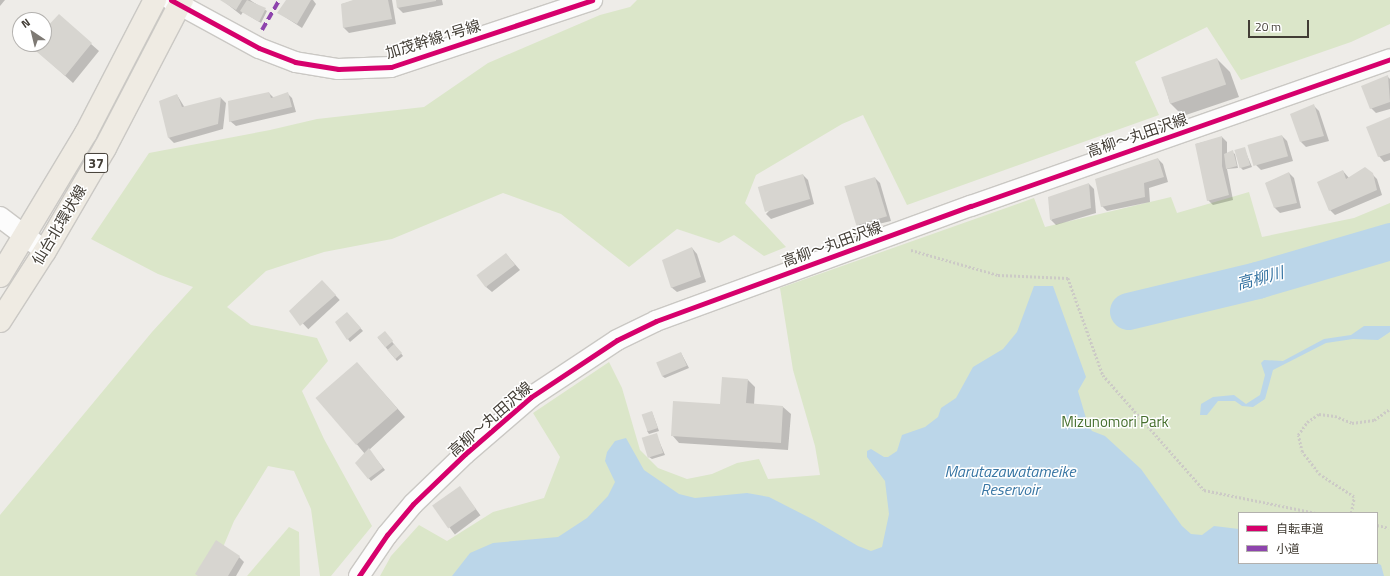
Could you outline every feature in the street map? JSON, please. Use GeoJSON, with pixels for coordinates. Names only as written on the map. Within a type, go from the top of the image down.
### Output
{"type":"FeatureCollection","features":[{"type":"Feature","properties":{"kind":"main road","name":"仙台北環状線"},"geometry":{"type":"LineString","coordinates":[[0,276],[86,133],[155,0]]}},
{"type":"Feature","properties":{"kind":"main road","name":"仙台北環状線"},"geometry":{"type":"LineString","coordinates":[[0,320],[45,252],[105,148],[178,2]]}},
{"type":"Feature","properties":{"kind":"street","name":"加茂幹線1号線"},"geometry":{"type":"LineString","coordinates":[[178,2],[259,48],[295,62],[338,69],[391,67],[592,0]]}},
{"type":"Feature","properties":{"kind":"street","name":"高柳～丸田沢線"},"geometry":{"type":"LineString","coordinates":[[359,576],[386,535],[413,504],[466,454],[531,397],[617,340],[656,321],[956,211],[1390,59]]}},
{"type":"Feature","properties":{"kind":"street"},"geometry":{"type":"LineString","coordinates":[[0,217],[23,237],[45,252]]}},
{"type":"Feature","properties":{"kind":"path"},"geometry":{"type":"LineString","coordinates":[[907,249],[998,275],[1068,278],[1103,374],[1204,490],[1311,512]]}},
{"type":"Feature","properties":{"kind":"path"},"geometry":{"type":"LineString","coordinates":[[1351,512],[1354,497],[1320,475],[1302,452],[1298,435],[1307,422],[1319,414],[1335,416],[1352,423],[1374,420],[1390,409]]}},
{"type":"Feature","properties":{"kind":"path"},"geometry":{"type":"LineString","coordinates":[[1378,524],[1389,528]]}},
{"type":"Feature","properties":{"kind":"green space"},"geometry":{"type":"Polygon","coordinates":[[[637,0],[1390,0],[1390,24],[1351,42],[1241,80],[1207,27],[1135,62],[1159,115],[907,205],[863,115],[842,124],[756,175],[745,203],[786,247],[764,256],[734,235],[719,243],[677,229],[629,267],[561,214],[503,193],[392,239],[324,252],[266,271],[227,307],[251,325],[317,338],[328,361],[302,391],[324,439],[372,526],[331,576],[320,576],[311,509],[294,471],[268,466],[234,521],[211,576],[0,576],[0,515],[152,332],[193,287],[158,274],[91,239],[149,153],[270,130],[317,119],[424,107],[488,63],[600,15],[630,7],[637,0]]]}},
{"type":"Feature","properties":{"kind":"green space","name":"Mizunomori Park"},"geometry":{"type":"Polygon","coordinates":[[[1249,192],[1262,237],[1354,218],[1390,203],[1390,576],[380,576],[391,556],[419,525],[447,541],[493,512],[544,498],[560,457],[533,413],[609,362],[622,388],[640,450],[658,468],[687,479],[712,474],[737,463],[759,459],[768,479],[820,475],[815,446],[793,370],[780,288],[1034,198],[1045,227],[1171,197],[1177,213],[1249,192]]]}},
{"type":"Feature","properties":{"kind":"green space"},"geometry":{"type":"Polygon","coordinates":[[[289,527],[299,532],[300,576],[247,576],[289,527]]]}},
{"type":"Feature","properties":{"kind":"water","name":"Marutazawatameike Reservoir"},"geometry":{"type":"Polygon","coordinates":[[[1034,286],[1053,286],[1086,377],[1078,391],[1088,425],[1092,431],[1105,436],[1141,469],[1182,526],[1191,534],[1202,535],[1214,526],[1238,529],[1238,564],[1378,564],[1381,565],[1384,576],[452,576],[470,553],[493,543],[558,537],[587,518],[608,496],[615,482],[605,461],[607,452],[615,441],[626,438],[644,470],[679,494],[695,498],[747,493],[769,497],[814,520],[858,546],[871,551],[882,547],[889,514],[885,481],[867,457],[867,451],[871,449],[884,457],[888,457],[897,451],[902,435],[925,427],[938,417],[941,408],[956,398],[973,367],[1003,349],[1017,332],[1034,286]]]}},
{"type":"Feature","properties":{"kind":"water"},"geometry":{"type":"Polygon","coordinates":[[[1364,326],[1390,326],[1390,332],[1378,340],[1353,339],[1326,343],[1273,370],[1265,399],[1253,407],[1242,406],[1235,401],[1218,401],[1207,415],[1200,415],[1201,404],[1213,397],[1234,395],[1246,404],[1260,395],[1265,375],[1261,363],[1264,360],[1283,361],[1324,339],[1351,335],[1364,326]]]}},
{"type":"Feature","properties":{"kind":"building"},"geometry":{"type":"Polygon","coordinates":[[[220,0],[242,0],[236,10],[220,0]]]}},
{"type":"Feature","properties":{"kind":"building"},"geometry":{"type":"Polygon","coordinates":[[[247,0],[266,8],[259,22],[240,11],[247,0]]]}},
{"type":"Feature","properties":{"kind":"building"},"geometry":{"type":"Polygon","coordinates":[[[286,0],[311,0],[297,24],[277,13],[286,0]]]}},
{"type":"Feature","properties":{"kind":"building"},"geometry":{"type":"Polygon","coordinates":[[[353,0],[388,0],[392,19],[343,28],[341,4],[353,0]]]}},
{"type":"Feature","properties":{"kind":"building"},"geometry":{"type":"Polygon","coordinates":[[[396,0],[436,0],[436,1],[397,8],[396,0]]]}},
{"type":"Feature","properties":{"kind":"building"},"geometry":{"type":"Polygon","coordinates":[[[59,14],[92,43],[65,76],[37,52],[52,52],[52,21],[59,14]]]}},
{"type":"Feature","properties":{"kind":"building"},"geometry":{"type":"Polygon","coordinates":[[[1217,58],[1226,84],[1170,104],[1161,77],[1217,58]]]}},
{"type":"Feature","properties":{"kind":"building"},"geometry":{"type":"Polygon","coordinates":[[[1388,75],[1390,102],[1370,109],[1361,86],[1388,75]]]}},
{"type":"Feature","properties":{"kind":"building"},"geometry":{"type":"Polygon","coordinates":[[[269,92],[271,98],[288,92],[292,107],[229,122],[228,101],[269,92]]]}},
{"type":"Feature","properties":{"kind":"building"},"geometry":{"type":"Polygon","coordinates":[[[177,94],[182,107],[221,97],[218,124],[168,138],[159,101],[177,94]]]}},
{"type":"Feature","properties":{"kind":"building"},"geometry":{"type":"Polygon","coordinates":[[[1314,104],[1324,136],[1300,142],[1290,114],[1314,104]]]}},
{"type":"Feature","properties":{"kind":"building"},"geometry":{"type":"Polygon","coordinates":[[[1390,117],[1390,153],[1378,157],[1366,127],[1390,117]]]}},
{"type":"Feature","properties":{"kind":"building"},"geometry":{"type":"Polygon","coordinates":[[[1282,135],[1288,156],[1253,166],[1247,145],[1282,135]]]}},
{"type":"Feature","properties":{"kind":"building"},"geometry":{"type":"Polygon","coordinates":[[[1222,136],[1222,166],[1229,195],[1207,201],[1195,144],[1222,136]]]}},
{"type":"Feature","properties":{"kind":"building"},"geometry":{"type":"Polygon","coordinates":[[[1245,147],[1250,165],[1240,168],[1234,150],[1245,147]]]}},
{"type":"Feature","properties":{"kind":"building"},"geometry":{"type":"Polygon","coordinates":[[[1233,150],[1237,166],[1226,169],[1224,154],[1233,150]]]}},
{"type":"Feature","properties":{"kind":"building"},"geometry":{"type":"Polygon","coordinates":[[[1158,158],[1164,177],[1144,183],[1145,197],[1101,207],[1095,179],[1158,158]]]}},
{"type":"Feature","properties":{"kind":"building"},"geometry":{"type":"Polygon","coordinates":[[[1365,167],[1373,173],[1377,190],[1329,211],[1317,182],[1343,170],[1346,179],[1365,167]]]}},
{"type":"Feature","properties":{"kind":"building"},"geometry":{"type":"Polygon","coordinates":[[[1289,172],[1297,203],[1274,208],[1265,183],[1289,172]]]}},
{"type":"Feature","properties":{"kind":"building"},"geometry":{"type":"Polygon","coordinates":[[[803,174],[810,199],[765,212],[758,187],[803,174]]]}},
{"type":"Feature","properties":{"kind":"building"},"geometry":{"type":"Polygon","coordinates":[[[875,177],[887,216],[856,226],[844,186],[875,177]]]}},
{"type":"Feature","properties":{"kind":"building"},"geometry":{"type":"Polygon","coordinates":[[[1089,183],[1091,208],[1050,220],[1048,197],[1089,183]]]}},
{"type":"Feature","properties":{"kind":"building"},"geometry":{"type":"Polygon","coordinates":[[[692,247],[701,277],[671,288],[662,260],[692,247]]]}},
{"type":"Feature","properties":{"kind":"building"},"geometry":{"type":"Polygon","coordinates":[[[506,253],[515,265],[485,287],[476,275],[506,253]]]}},
{"type":"Feature","properties":{"kind":"building"},"geometry":{"type":"Polygon","coordinates":[[[322,280],[336,295],[300,326],[289,311],[322,280]]]}},
{"type":"Feature","properties":{"kind":"building"},"geometry":{"type":"Polygon","coordinates":[[[347,312],[361,328],[347,340],[335,322],[347,312]]]}},
{"type":"Feature","properties":{"kind":"building"},"geometry":{"type":"Polygon","coordinates":[[[385,331],[393,341],[385,347],[377,337],[385,331]]]}},
{"type":"Feature","properties":{"kind":"building"},"geometry":{"type":"Polygon","coordinates":[[[394,344],[402,353],[395,359],[387,350],[394,344]]]}},
{"type":"Feature","properties":{"kind":"building"},"geometry":{"type":"Polygon","coordinates":[[[681,352],[687,366],[662,376],[656,363],[681,352]]]}},
{"type":"Feature","properties":{"kind":"building"},"geometry":{"type":"Polygon","coordinates":[[[357,362],[398,409],[356,445],[315,398],[357,362]]]}},
{"type":"Feature","properties":{"kind":"building"},"geometry":{"type":"Polygon","coordinates":[[[722,377],[748,379],[746,403],[783,406],[781,443],[671,436],[673,401],[720,404],[722,377]]]}},
{"type":"Feature","properties":{"kind":"building"},"geometry":{"type":"Polygon","coordinates":[[[652,411],[658,428],[647,432],[642,415],[652,411]]]}},
{"type":"Feature","properties":{"kind":"building"},"geometry":{"type":"Polygon","coordinates":[[[657,433],[663,453],[648,458],[642,438],[657,433]]]}},
{"type":"Feature","properties":{"kind":"building"},"geometry":{"type":"Polygon","coordinates":[[[369,448],[383,468],[368,479],[355,463],[369,448]]]}},
{"type":"Feature","properties":{"kind":"building"},"geometry":{"type":"Polygon","coordinates":[[[460,486],[476,509],[448,528],[432,506],[460,486]]]}},
{"type":"Feature","properties":{"kind":"building"},"geometry":{"type":"Polygon","coordinates":[[[216,540],[240,556],[228,576],[198,576],[195,574],[216,540]]]}},
{"type":"Feature","properties":{"kind":"waterway","name":"高柳川"},"geometry":{"type":"LineString","coordinates":[[1128,311],[1257,280],[1390,241]]}},
{"type":"Feature","properties":{"kind":"marked path"},"geometry":{"type":"LineString","coordinates":[[262,30],[279,0]]}},
{"type":"Feature","properties":{"kind":"cycle path"},"geometry":{"type":"LineString","coordinates":[[171,0],[259,48],[295,62],[338,69],[391,67],[592,0]]}},
{"type":"Feature","properties":{"kind":"cycle path"},"geometry":{"type":"LineString","coordinates":[[359,576],[387,535],[413,504],[465,454],[531,397],[617,340],[656,321],[971,206],[1390,59]]}}]}
